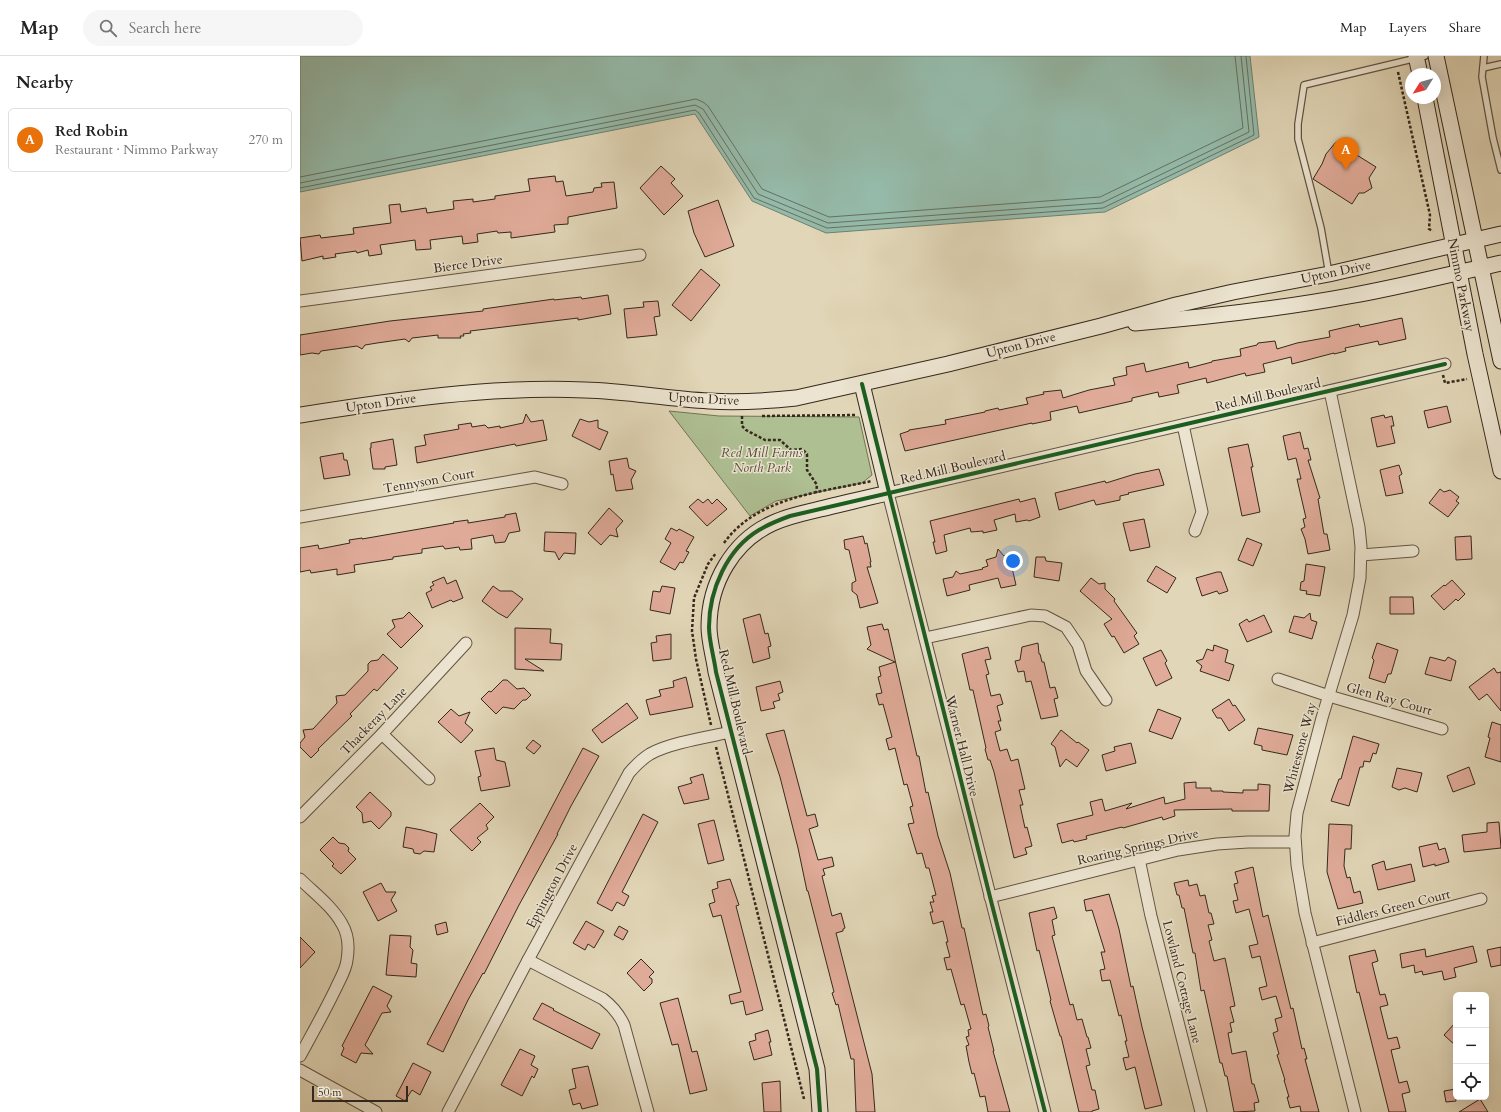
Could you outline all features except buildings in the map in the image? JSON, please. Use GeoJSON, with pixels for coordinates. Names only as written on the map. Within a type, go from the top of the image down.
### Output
{"type":"FeatureCollection","features":[{"type":"Feature","properties":{"kind":"main road","name":"Nimmo Parkway"},"geometry":{"type":"LineString","coordinates":[[1436,56],[1501,361]]}},
{"type":"Feature","properties":{"kind":"main road"},"geometry":{"type":"LineString","coordinates":[[1419,57],[1420,68]]}},
{"type":"Feature","properties":{"kind":"main road","name":"Nimmo Parkway"},"geometry":{"type":"LineString","coordinates":[[1425,104],[1453,245],[1501,471]]}},
{"type":"Feature","properties":{"kind":"main road","name":"Upton Drive"},"geometry":{"type":"LineString","coordinates":[[300,415],[375,403],[490,390],[532,389],[627,392],[708,401],[796,398],[948,364],[1101,326],[1176,305],[1233,292],[1329,274],[1501,234]]}},
{"type":"Feature","properties":{"kind":"main road","name":"Upton Drive"},"geometry":{"type":"LineString","coordinates":[[1101,326],[1192,318],[1322,301],[1501,263]]}},
{"type":"Feature","properties":{"kind":"main road","name":"Warner Hall Drive"},"geometry":{"type":"LineString","coordinates":[[862,384],[888,493]]}},
{"type":"Feature","properties":{"kind":"main road","name":"Red Mill Boulevard"},"geometry":{"type":"LineString","coordinates":[[820,1112],[817,1070],[716,672],[709,628],[710,610],[714,591],[721,574],[731,557],[743,543],[758,531],[790,516],[888,493]]}},
{"type":"Feature","properties":{"kind":"street","name":"Bierce Drive"},"geometry":{"type":"LineString","coordinates":[[300,301],[640,255]]}},
{"type":"Feature","properties":{"kind":"street","name":"Red Mill Boulevard"},"geometry":{"type":"LineString","coordinates":[[888,493],[1443,365]]}},
{"type":"Feature","properties":{"kind":"street","name":"Whitestone Way"},"geometry":{"type":"LineString","coordinates":[[1330,391],[1359,527],[1361,555],[1360,578],[1353,614],[1297,813],[1295,842],[1297,864],[1312,943],[1355,1112]]}},
{"type":"Feature","properties":{"kind":"street"},"geometry":{"type":"LineString","coordinates":[[1183,425],[1202,512],[1195,531]]}},
{"type":"Feature","properties":{"kind":"street","name":"Tennyson Court"},"geometry":{"type":"LineString","coordinates":[[300,517],[535,477],[562,484]]}},
{"type":"Feature","properties":{"kind":"street","name":"Warner Hall Drive"},"geometry":{"type":"LineString","coordinates":[[888,493],[1045,1112]]}},
{"type":"Feature","properties":{"kind":"street"},"geometry":{"type":"LineString","coordinates":[[1361,555],[1413,551]]}},
{"type":"Feature","properties":{"kind":"street"},"geometry":{"type":"LineString","coordinates":[[925,638],[1031,615],[1045,616],[1066,627],[1078,645],[1086,671],[1106,700]]}},
{"type":"Feature","properties":{"kind":"street","name":"Thackeray Lane"},"geometry":{"type":"LineString","coordinates":[[300,817],[382,734],[466,643]]}},
{"type":"Feature","properties":{"kind":"street","name":"Glen Ray Court"},"geometry":{"type":"LineString","coordinates":[[1278,679],[1329,696],[1442,729]]}},
{"type":"Feature","properties":{"kind":"street","name":"Eppington Drive"},"geometry":{"type":"LineString","coordinates":[[448,1112],[629,773],[637,764],[650,754],[664,748],[731,732]]}},
{"type":"Feature","properties":{"kind":"street"},"geometry":{"type":"LineString","coordinates":[[382,734],[429,779]]}},
{"type":"Feature","properties":{"kind":"street","name":"Roaring Springs Drive"},"geometry":{"type":"LineString","coordinates":[[990,897],[1178,850],[1217,844],[1248,842],[1295,842]]}},
{"type":"Feature","properties":{"kind":"street","name":"Lowland Cottage Lane"},"geometry":{"type":"LineString","coordinates":[[1138,859],[1201,1112]]}},
{"type":"Feature","properties":{"kind":"street"},"geometry":{"type":"LineString","coordinates":[[300,879],[336,914],[343,924],[348,947],[347,960],[344,970],[328,1005],[300,1056]]}},
{"type":"Feature","properties":{"kind":"street","name":"Fiddlers Green Court"},"geometry":{"type":"LineString","coordinates":[[1312,943],[1481,899]]}},
{"type":"Feature","properties":{"kind":"street"},"geometry":{"type":"LineString","coordinates":[[528,960],[603,999],[611,1005],[619,1015],[624,1025],[648,1112]]}},
{"type":"Feature","properties":{"kind":"street"},"geometry":{"type":"LineString","coordinates":[[300,1070],[376,1112]]}},
{"type":"Feature","properties":{"kind":"lane"},"geometry":{"type":"LineString","coordinates":[[1484,56],[1482,77],[1493,138],[1501,170]]}},
{"type":"Feature","properties":{"kind":"lane"},"geometry":{"type":"LineString","coordinates":[[1329,274],[1321,228],[1298,139],[1298,124],[1304,85],[1419,57]]}},
{"type":"Feature","properties":{"kind":"lane"},"geometry":{"type":"LineString","coordinates":[[1483,68],[1501,64]]}},
{"type":"Feature","properties":{"kind":"lane"},"geometry":{"type":"LineString","coordinates":[[1493,138],[1501,137]]}},
{"type":"Feature","properties":{"kind":"path"},"geometry":{"type":"LineString","coordinates":[[1397,63],[1430,215],[1429,229],[1433,231]]}},
{"type":"Feature","properties":{"kind":"path"},"geometry":{"type":"LineString","coordinates":[[1443,365],[1445,383],[1467,378]]}},
{"type":"Feature","properties":{"kind":"path"},"geometry":{"type":"LineString","coordinates":[[756,416],[857,415],[867,408]]}},
{"type":"Feature","properties":{"kind":"path"},"geometry":{"type":"LineString","coordinates":[[734,415],[749,416]]}},
{"type":"Feature","properties":{"kind":"path"},"geometry":{"type":"LineString","coordinates":[[742,416],[742,426],[746,430],[765,440],[780,440],[791,450],[802,449],[807,454],[807,470],[817,485],[816,493]]}},
{"type":"Feature","properties":{"kind":"path"},"geometry":{"type":"LineString","coordinates":[[721,547],[729,535],[752,516],[776,503],[885,478]]}},
{"type":"Feature","properties":{"kind":"path"},"geometry":{"type":"LineString","coordinates":[[716,553],[708,564],[694,598],[692,631],[696,659],[805,1101]]}},
{"type":"Feature","properties":{"kind":"green space","name":"Red Mill Farms North Park"},"geometry":{"type":"Polygon","coordinates":[[[669,411],[719,416],[859,417],[872,475],[862,483],[776,501],[750,516],[669,411]]]}},
{"type":"Feature","properties":{"kind":"water"},"geometry":{"type":"Polygon","coordinates":[[[300,56],[1250,56],[1259,137],[1105,212],[826,233],[752,201],[695,114],[300,192],[300,56]]]}},
{"type":"Feature","properties":{"kind":"cycle path"},"geometry":{"type":"LineString","coordinates":[[820,1112],[817,1069],[716,672],[710,638],[710,613],[716,585],[729,559],[738,548],[759,530],[790,516],[1445,364]]}},
{"type":"Feature","properties":{"kind":"cycle path"},"geometry":{"type":"LineString","coordinates":[[862,384],[1045,1112]]}},
{"type":"Feature","properties":{"kind":"place","name":"Red Robin"},"geometry":{"type":"Point","coordinates":[1346,170]}}]}
